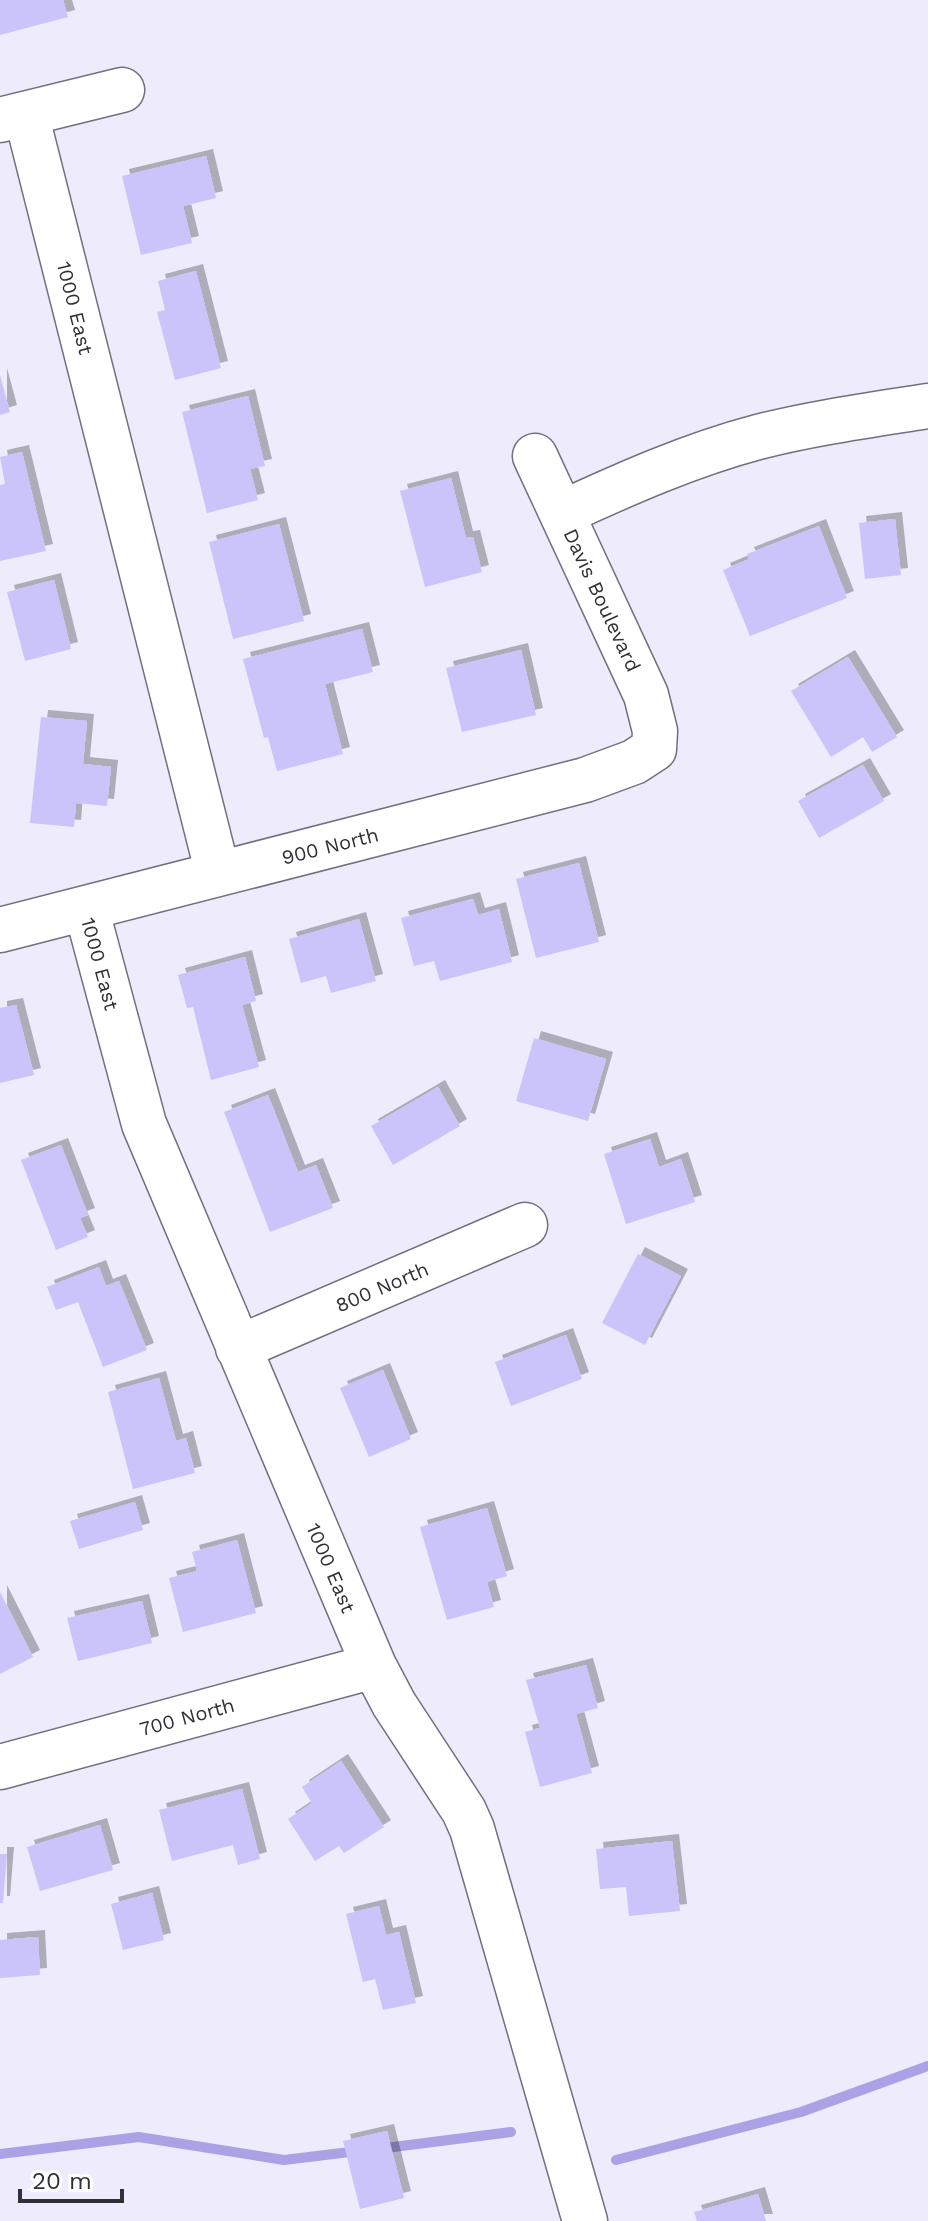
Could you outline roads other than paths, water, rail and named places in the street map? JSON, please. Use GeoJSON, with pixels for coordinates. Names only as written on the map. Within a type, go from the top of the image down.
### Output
{"type":"FeatureCollection","features":[{"type":"Feature","properties":{"kind":"street"},"geometry":{"type":"LineString","coordinates":[[13,117],[122,90]]}},
{"type":"Feature","properties":{"kind":"street","name":"1000 East"},"geometry":{"type":"LineString","coordinates":[[13,117],[218,874]]}},
{"type":"Feature","properties":{"kind":"street"},"geometry":{"type":"LineString","coordinates":[[562,513],[611,490],[723,447],[801,427],[928,406]]}},
{"type":"Feature","properties":{"kind":"street","name":"Davis Boulevard"},"geometry":{"type":"LineString","coordinates":[[535,456],[646,695],[655,731],[654,749]]}},
{"type":"Feature","properties":{"kind":"street","name":"900 North"},"geometry":{"type":"LineString","coordinates":[[0,930],[585,780],[634,762],[654,749]]}},
{"type":"Feature","properties":{"kind":"street","name":"1000 East"},"geometry":{"type":"LineString","coordinates":[[86,908],[144,1124],[374,1666],[394,1704],[464,1811],[472,1829],[585,2221]]}},
{"type":"Feature","properties":{"kind":"street","name":"800 North"},"geometry":{"type":"LineString","coordinates":[[238,1348],[525,1225]]}},
{"type":"Feature","properties":{"kind":"street","name":"700 North"},"geometry":{"type":"LineString","coordinates":[[0,1767],[374,1666]]}},
{"type":"Feature","properties":{"kind":"waterway"},"geometry":{"type":"LineString","coordinates":[[616,2160],[801,2112],[928,2066]]}},
{"type":"Feature","properties":{"kind":"waterway"},"geometry":{"type":"LineString","coordinates":[[378,2149],[511,2132]]}},
{"type":"Feature","properties":{"kind":"waterway"},"geometry":{"type":"LineString","coordinates":[[0,2154],[139,2137],[284,2160],[358,2151]]}}]}
